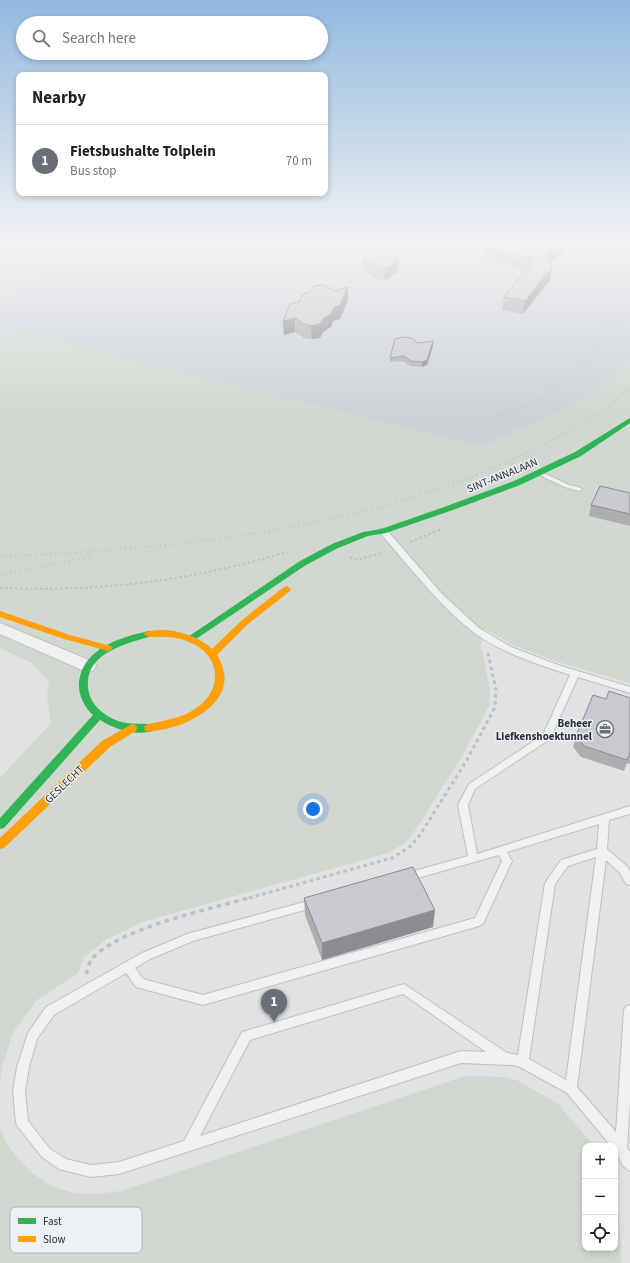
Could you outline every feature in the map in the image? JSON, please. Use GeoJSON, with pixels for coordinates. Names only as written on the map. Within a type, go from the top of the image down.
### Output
{"type":"FeatureCollection","features":[{"type":"Feature","properties":{"kind":"street","name":"SINT-ANNALAAN"},"geometry":{"type":"LineString","coordinates":[[190,639],[303,563],[335,546],[366,534],[379,532],[492,494],[539,474],[587,449],[630,420]]}},
{"type":"Feature","properties":{"kind":"street","name":"SINT-ANNALAAN"},"geometry":{"type":"LineString","coordinates":[[343,552],[372,539],[379,532]]}},
{"type":"Feature","properties":{"kind":"street"},"geometry":{"type":"LineString","coordinates":[[212,654],[245,622],[294,584]]}},
{"type":"Feature","properties":{"kind":"street"},"geometry":{"type":"LineString","coordinates":[[0,614],[67,637],[108,648]]}},
{"type":"Feature","properties":{"kind":"street"},"geometry":{"type":"LineString","coordinates":[[0,628],[88,666]]}},
{"type":"Feature","properties":{"kind":"street"},"geometry":{"type":"LineString","coordinates":[[149,634],[170,634],[190,639],[203,645],[212,654],[220,668],[220,683],[213,698],[199,712],[179,723],[156,728],[132,728],[113,724],[98,716],[88,705],[82,693],[82,680],[88,666],[96,657],[108,648],[127,639],[149,634]]}},
{"type":"Feature","properties":{"kind":"street","name":"GESLECHT"},"geometry":{"type":"LineString","coordinates":[[0,824],[98,716]]}},
{"type":"Feature","properties":{"kind":"street","name":"GESLECHT"},"geometry":{"type":"LineString","coordinates":[[0,845],[106,744],[132,728]]}},
{"type":"Feature","properties":{"kind":"lane"},"geometry":{"type":"LineString","coordinates":[[539,474],[567,486],[579,489]]}},
{"type":"Feature","properties":{"kind":"lane"},"geometry":{"type":"LineString","coordinates":[[379,532],[439,596],[476,630],[508,649],[555,667],[630,690]]}},
{"type":"Feature","properties":{"kind":"lane"},"geometry":{"type":"LineString","coordinates":[[473,859],[463,805],[472,788],[547,737],[574,673]]}},
{"type":"Feature","properties":{"kind":"lane"},"geometry":{"type":"LineString","coordinates":[[397,880],[473,859],[630,810]]}},
{"type":"Feature","properties":{"kind":"lane"},"geometry":{"type":"LineString","coordinates":[[571,1089],[602,851],[604,818]]}},
{"type":"Feature","properties":{"kind":"lane"},"geometry":{"type":"LineString","coordinates":[[127,967],[140,983],[203,1000],[479,921],[507,861],[500,850]]}},
{"type":"Feature","properties":{"kind":"lane"},"geometry":{"type":"LineString","coordinates":[[602,851],[624,870],[630,881]]}},
{"type":"Feature","properties":{"kind":"lane"},"geometry":{"type":"LineString","coordinates":[[523,1062],[550,883],[566,863],[602,851]]}},
{"type":"Feature","properties":{"kind":"lane"},"geometry":{"type":"LineString","coordinates":[[328,899],[191,937],[146,956],[50,1011],[32,1038],[23,1067],[19,1092],[22,1123],[46,1154],[63,1165],[91,1171],[119,1168],[460,1057],[504,1058],[523,1062],[571,1089],[621,1148],[630,1165]]}},
{"type":"Feature","properties":{"kind":"lane"},"geometry":{"type":"LineString","coordinates":[[188,1146],[246,1036],[404,989],[504,1058]]}},
{"type":"Feature","properties":{"kind":"lane"},"geometry":{"type":"LineString","coordinates":[[621,1148],[630,1010]]}},
{"type":"Feature","properties":{"kind":"path"},"geometry":{"type":"LineString","coordinates":[[0,588],[69,590],[145,584],[217,572],[250,564],[293,550]]}},
{"type":"Feature","properties":{"kind":"path"},"geometry":{"type":"LineString","coordinates":[[88,988],[86,973],[91,960],[109,945],[147,927],[392,858],[411,846],[420,835],[467,760],[495,707],[496,690],[487,645],[488,637]]}},
{"type":"Feature","properties":{"kind":"shaded area"},"geometry":{"type":"Polygon","coordinates":[[[5,299],[630,299],[630,359],[610,379],[561,410],[482,447],[0,327],[0,302],[5,299]]]}},
{"type":"Feature","properties":{"kind":"shaded area"},"geometry":{"type":"Polygon","coordinates":[[[0,327],[482,447],[561,410],[610,379],[630,359],[630,683],[558,662],[513,645],[485,629],[481,645],[490,690],[489,706],[461,758],[414,832],[406,842],[388,853],[145,921],[105,940],[84,957],[78,973],[37,1000],[13,1033],[2,1067],[0,1081],[0,778],[51,723],[47,696],[49,682],[32,663],[0,648],[0,327]]]}},
{"type":"Feature","properties":{"kind":"shaded area"},"geometry":{"type":"Polygon","coordinates":[[[465,1076],[504,1077],[517,1080],[558,1104],[591,1143],[582,1143],[582,1251],[618,1251],[618,1212],[621,1263],[0,1263],[0,1126],[7,1144],[21,1162],[46,1182],[65,1191],[87,1194],[121,1191],[465,1076]]]}},
{"type":"Feature","properties":{"kind":"building"},"geometry":{"type":"Polygon","coordinates":[[[301,299],[343,299],[340,305],[334,307],[331,314],[323,319],[320,324],[311,326],[304,324],[295,318],[283,321],[290,304],[300,301],[301,299]]]}},
{"type":"Feature","properties":{"kind":"building"},"geometry":{"type":"Polygon","coordinates":[[[514,299],[527,299],[525,301],[514,299]]]}},
{"type":"Feature","properties":{"kind":"building"},"geometry":{"type":"Polygon","coordinates":[[[404,337],[411,338],[418,343],[433,341],[427,360],[422,362],[411,361],[404,356],[390,358],[395,339],[404,337]]]}},
{"type":"Feature","properties":{"kind":"building"},"geometry":{"type":"Polygon","coordinates":[[[600,486],[630,493],[630,514],[591,505],[600,486]]]}},
{"type":"Feature","properties":{"kind":"building","name":"Beheer Liefkenshoektunnel"},"geometry":{"type":"Polygon","coordinates":[[[609,691],[630,698],[630,752],[627,760],[584,746],[576,736],[593,695],[606,699],[609,691]]]}},
{"type":"Feature","properties":{"kind":"building"},"geometry":{"type":"Polygon","coordinates":[[[413,867],[435,910],[322,943],[304,898],[413,867]]]}},
{"type":"Feature","properties":{"kind":"railway"},"geometry":{"type":"LineString","coordinates":[[607,322],[611,308],[617,299]]}},
{"type":"Feature","properties":{"kind":"railway"},"geometry":{"type":"LineString","coordinates":[[595,345],[625,299]]}},
{"type":"Feature","properties":{"kind":"railway"},"geometry":{"type":"LineString","coordinates":[[527,404],[557,386],[584,363],[609,336],[630,307]]}},
{"type":"Feature","properties":{"kind":"railway"},"geometry":{"type":"LineString","coordinates":[[610,405],[630,389]]}},
{"type":"Feature","properties":{"kind":"railway"},"geometry":{"type":"LineString","coordinates":[[467,428],[527,404]]}},
{"type":"Feature","properties":{"kind":"railway"},"geometry":{"type":"LineString","coordinates":[[0,556],[55,554],[147,547],[268,531],[329,519],[389,504],[447,486],[504,463],[559,436],[611,404]]}},
{"type":"Feature","properties":{"kind":"railway"},"geometry":{"type":"LineString","coordinates":[[0,575],[90,557]]}},
{"type":"Feature","properties":{"kind":"traffic: fast"},"geometry":{"type":"LineString","coordinates":[[190,639],[303,563],[335,546],[366,534],[383,531],[450,508],[517,483],[578,454],[630,420]]}},
{"type":"Feature","properties":{"kind":"traffic: fast"},"geometry":{"type":"LineString","coordinates":[[149,634],[123,641],[107,648],[93,660],[88,667],[84,676],[83,686],[88,703],[109,722],[134,728],[149,728]]}},
{"type":"Feature","properties":{"kind":"traffic: fast"},"geometry":{"type":"LineString","coordinates":[[0,825],[98,716]]}},
{"type":"Feature","properties":{"kind":"traffic: slow"},"geometry":{"type":"LineString","coordinates":[[212,654],[245,622],[287,589]]}},
{"type":"Feature","properties":{"kind":"traffic: slow"},"geometry":{"type":"LineString","coordinates":[[0,614],[67,637],[108,648]]}},
{"type":"Feature","properties":{"kind":"traffic: slow"},"geometry":{"type":"LineString","coordinates":[[149,634],[181,636],[200,644],[211,654],[216,662],[220,680],[217,692],[210,702],[200,711],[175,723],[149,728]]}},
{"type":"Feature","properties":{"kind":"traffic: slow"},"geometry":{"type":"LineString","coordinates":[[0,845],[106,744],[132,728]]}},
{"type":"Feature","properties":{"kind":"place","name":"Beheer Liefkenshoektunnel"},"geometry":{"type":"Point","coordinates":[605,729]}},
{"type":"Feature","properties":{"kind":"place","name":"Fietsbushalte Tolplein"},"geometry":{"type":"Point","coordinates":[274,1022]}}]}
